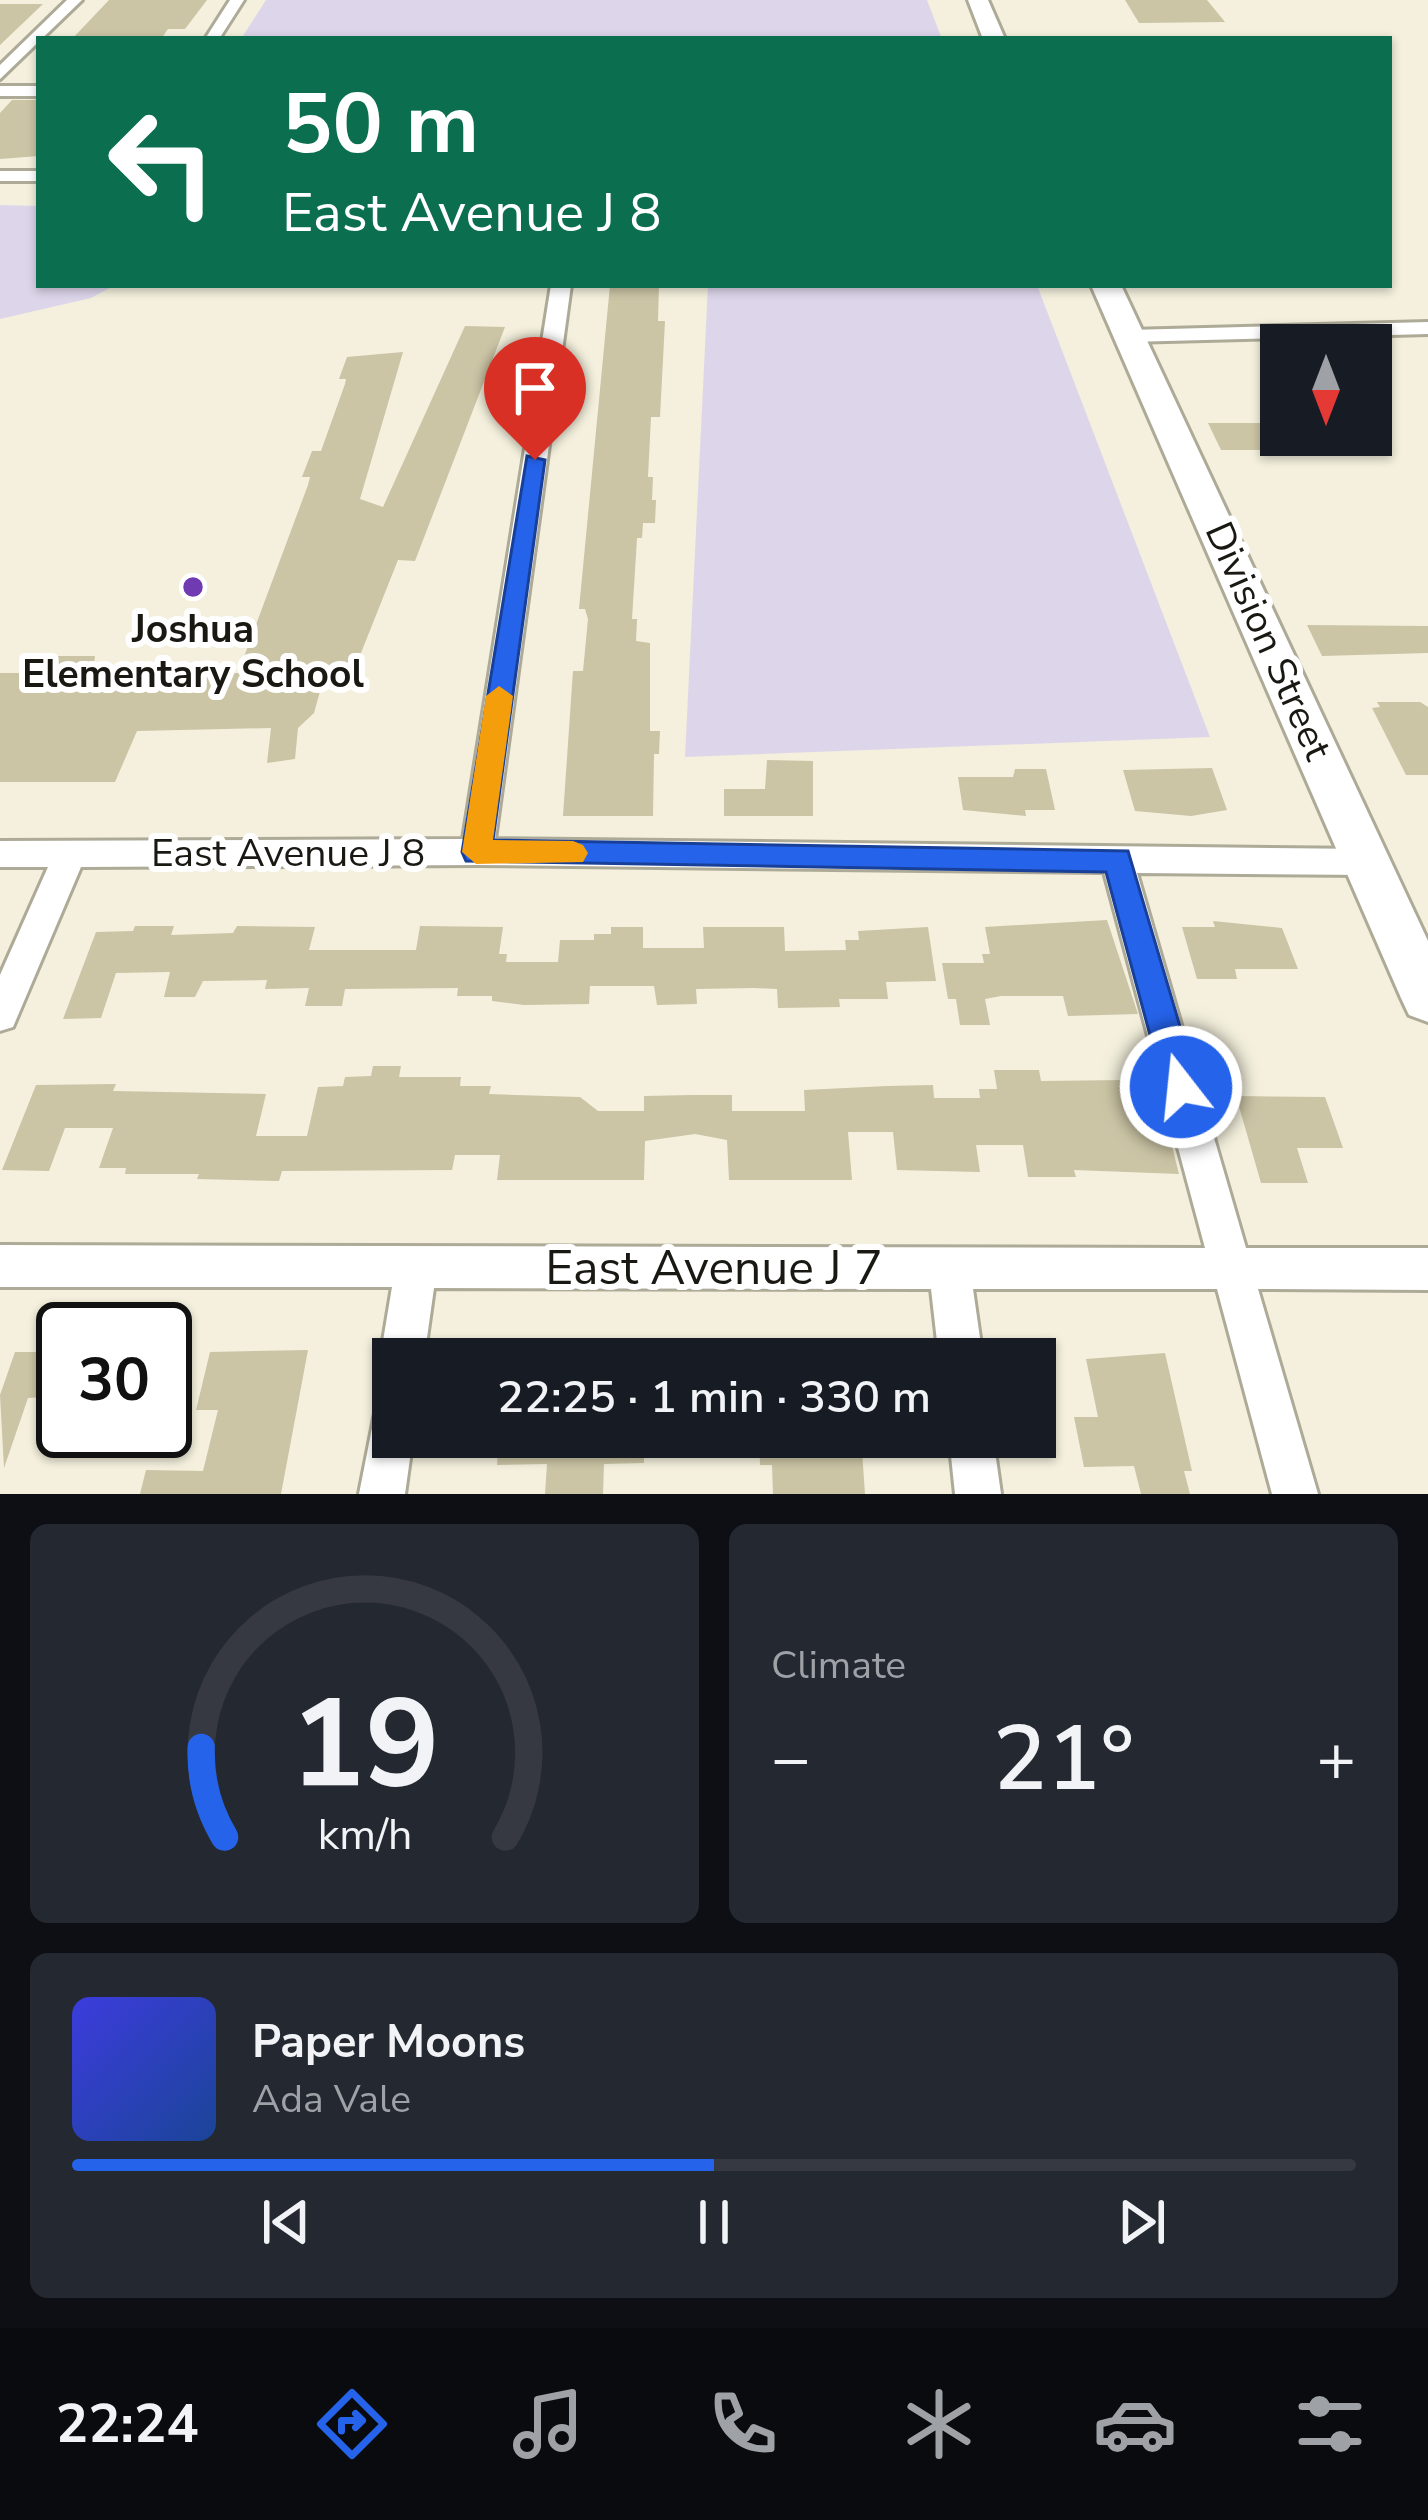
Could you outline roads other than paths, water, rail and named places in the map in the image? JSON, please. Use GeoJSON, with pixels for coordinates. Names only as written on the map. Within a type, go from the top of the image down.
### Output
{"type":"FeatureCollection","features":[{"type":"Feature","properties":{"kind":"main road"},"geometry":{"type":"LineString","coordinates":[[978,0],[993,36]]}},
{"type":"Feature","properties":{"kind":"main road","name":"Division Street"},"geometry":{"type":"LineString","coordinates":[[1107,288],[1428,998]]}},
{"type":"Feature","properties":{"kind":"street"},"geometry":{"type":"LineString","coordinates":[[39,36],[75,0]]}},
{"type":"Feature","properties":{"kind":"street"},"geometry":{"type":"LineString","coordinates":[[214,36],[237,0]]}},
{"type":"Feature","properties":{"kind":"street"},"geometry":{"type":"LineString","coordinates":[[0,74],[36,38]]}},
{"type":"Feature","properties":{"kind":"street"},"geometry":{"type":"LineString","coordinates":[[0,91],[36,91]]}},
{"type":"Feature","properties":{"kind":"street"},"geometry":{"type":"LineString","coordinates":[[0,176],[36,176]]}},
{"type":"Feature","properties":{"kind":"street"},"geometry":{"type":"LineString","coordinates":[[476,852],[561,288]]}},
{"type":"Feature","properties":{"kind":"street"},"geometry":{"type":"LineString","coordinates":[[1129,336],[1428,328]]}},
{"type":"Feature","properties":{"kind":"street","name":"East Avenue J 8"},"geometry":{"type":"LineString","coordinates":[[0,854],[476,852],[1368,862]]}},
{"type":"Feature","properties":{"kind":"street"},"geometry":{"type":"LineString","coordinates":[[0,1015],[70,854]]}},
{"type":"Feature","properties":{"kind":"street"},"geometry":{"type":"LineString","coordinates":[[1117,860],[1295,1494]]}},
{"type":"Feature","properties":{"kind":"street","name":"East Avenue J 7"},"geometry":{"type":"LineString","coordinates":[[0,1266],[1428,1269]]}},
{"type":"Feature","properties":{"kind":"street"},"geometry":{"type":"LineString","coordinates":[[405,1338],[416,1267]]}},
{"type":"Feature","properties":{"kind":"street"},"geometry":{"type":"LineString","coordinates":[[949,1269],[958,1338]]}},
{"type":"Feature","properties":{"kind":"street"},"geometry":{"type":"LineString","coordinates":[[382,1494],[387,1458]]}},
{"type":"Feature","properties":{"kind":"street"},"geometry":{"type":"LineString","coordinates":[[974,1458],[978,1494]]}},
{"type":"Feature","properties":{"kind":"place","name":"Joshua Elementary School"},"geometry":{"type":"Point","coordinates":[193,587]}}]}
